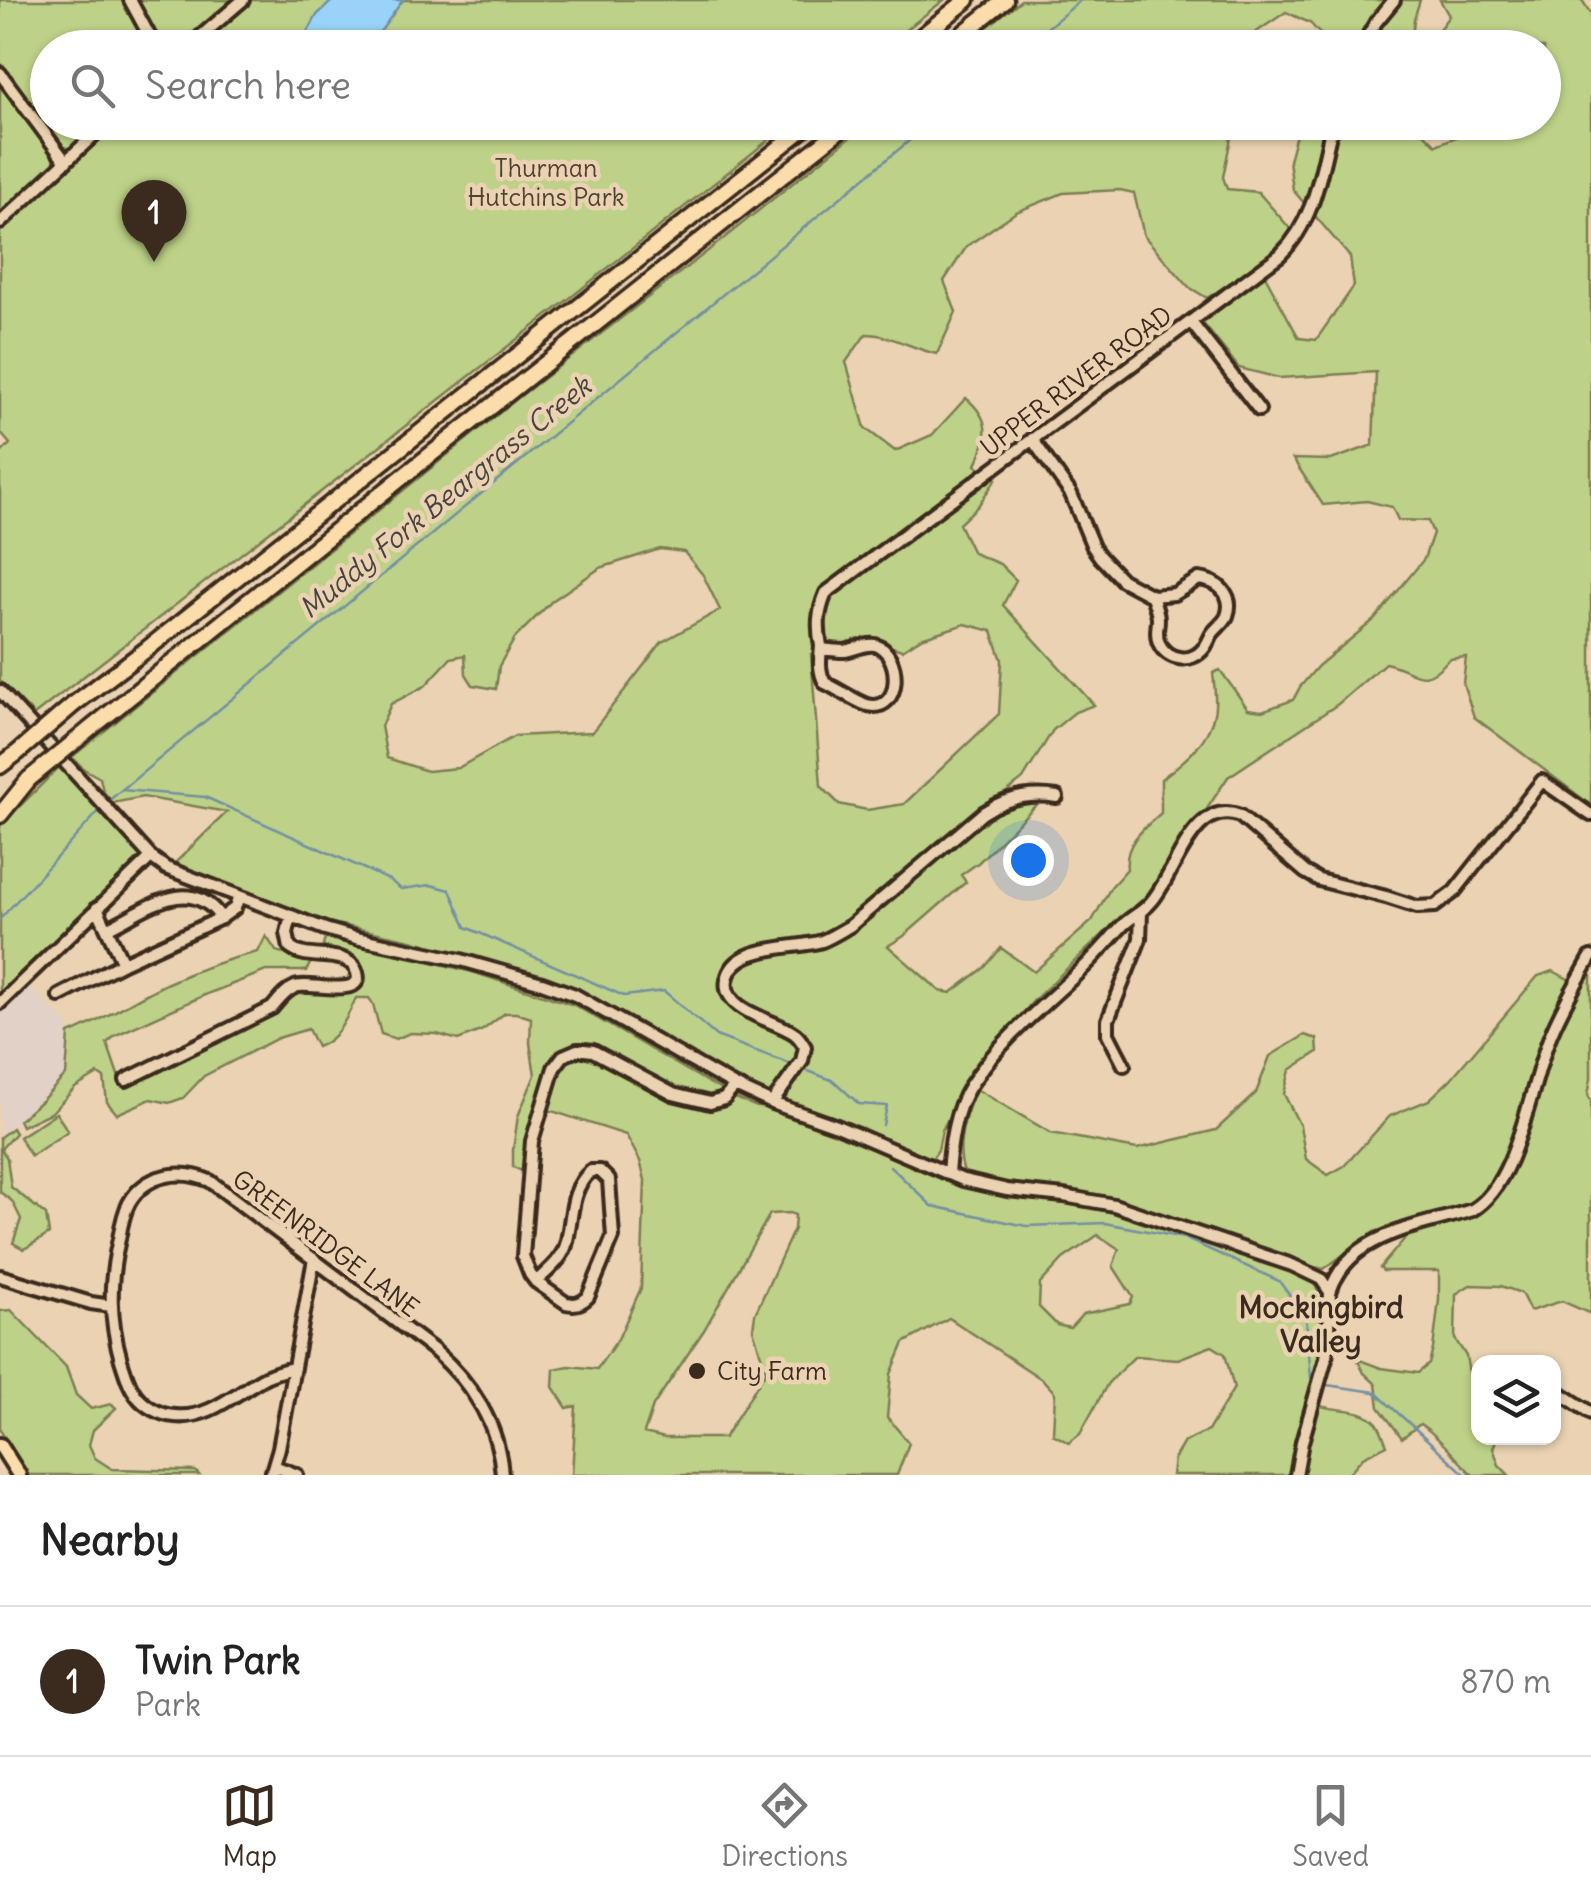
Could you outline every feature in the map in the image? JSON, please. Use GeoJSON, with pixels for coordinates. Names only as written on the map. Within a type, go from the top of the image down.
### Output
{"type":"FeatureCollection","features":[{"type":"Feature","properties":{"kind":"highway"},"geometry":{"type":"LineString","coordinates":[[930,30],[967,0]]}},
{"type":"Feature","properties":{"kind":"highway"},"geometry":{"type":"LineString","coordinates":[[968,30],[1005,0]]}},
{"type":"Feature","properties":{"kind":"highway"},"geometry":{"type":"LineString","coordinates":[[0,762],[147,650],[789,140]]}},
{"type":"Feature","properties":{"kind":"highway"},"geometry":{"type":"LineString","coordinates":[[0,797],[28,779],[827,140]]}},
{"type":"Feature","properties":{"kind":"highway"},"geometry":{"type":"LineString","coordinates":[[0,815],[28,779]]}},
{"type":"Feature","properties":{"kind":"main road"},"geometry":{"type":"LineString","coordinates":[[0,1445],[19,1475]]}},
{"type":"Feature","properties":{"kind":"street"},"geometry":{"type":"LineString","coordinates":[[130,0],[146,30]]}},
{"type":"Feature","properties":{"kind":"street"},"geometry":{"type":"LineString","coordinates":[[208,30],[244,0]]}},
{"type":"Feature","properties":{"kind":"street"},"geometry":{"type":"LineString","coordinates":[[1371,30],[1394,0]]}},
{"type":"Feature","properties":{"kind":"street"},"geometry":{"type":"LineString","coordinates":[[0,73],[30,113]]}},
{"type":"Feature","properties":{"kind":"street"},"geometry":{"type":"LineString","coordinates":[[50,140],[66,162]]}},
{"type":"Feature","properties":{"kind":"street"},"geometry":{"type":"LineString","coordinates":[[0,223],[89,140]]}},
{"type":"Feature","properties":{"kind":"street","name":"UPPER RIVER ROAD"},"geometry":{"type":"LineString","coordinates":[[821,648],[849,650],[876,645],[888,655],[894,675],[893,693],[880,705],[868,705],[825,683],[817,628],[818,611],[826,593],[1272,262],[1297,237],[1310,212],[1329,140]]}},
{"type":"Feature","properties":{"kind":"street"},"geometry":{"type":"LineString","coordinates":[[1190,322],[1258,410]]}},
{"type":"Feature","properties":{"kind":"street"},"geometry":{"type":"LineString","coordinates":[[1032,440],[1071,494],[1093,548],[1122,580],[1152,596],[1174,594],[1198,578],[1213,580],[1224,590],[1229,604],[1226,616],[1203,651],[1182,659],[1168,654],[1158,642],[1152,596]]}},
{"type":"Feature","properties":{"kind":"street"},"geometry":{"type":"LineString","coordinates":[[0,690],[151,857],[166,868],[356,938],[460,960],[542,983],[574,995],[772,1104],[834,1125],[948,1174],[984,1186],[1078,1198],[1145,1214],[1292,1266],[1321,1279],[1330,1292]]}},
{"type":"Feature","properties":{"kind":"street"},"geometry":{"type":"LineString","coordinates":[[948,1174],[959,1112],[982,1069],[1125,922],[1141,912],[1163,886],[1197,826],[1214,813],[1226,811],[1240,816],[1319,880],[1416,908],[1441,904],[1454,892],[1542,781],[1591,816]]}},
{"type":"Feature","properties":{"kind":"street"},"geometry":{"type":"LineString","coordinates":[[772,1104],[798,1066],[805,1047],[795,1034],[736,1004],[726,985],[732,966],[756,952],[826,940],[850,926],[973,820],[1000,802],[1026,796],[1058,797]]}},
{"type":"Feature","properties":{"kind":"street"},"geometry":{"type":"LineString","coordinates":[[0,1003],[151,857]]}},
{"type":"Feature","properties":{"kind":"street"},"geometry":{"type":"LineString","coordinates":[[108,928],[182,895],[211,906],[222,918]]}},
{"type":"Feature","properties":{"kind":"street"},"geometry":{"type":"LineString","coordinates":[[59,996],[222,918],[230,913],[239,896]]}},
{"type":"Feature","properties":{"kind":"street"},"geometry":{"type":"LineString","coordinates":[[97,908],[123,963]]}},
{"type":"Feature","properties":{"kind":"street"},"geometry":{"type":"LineString","coordinates":[[1124,1065],[1108,1034],[1108,1020],[1140,939],[1141,912]]}},
{"type":"Feature","properties":{"kind":"street"},"geometry":{"type":"LineString","coordinates":[[126,1080],[272,1008],[299,984],[352,987],[357,973],[346,959],[297,953],[290,948],[287,933],[291,916]]}},
{"type":"Feature","properties":{"kind":"street"},"geometry":{"type":"LineString","coordinates":[[1296,1475],[1326,1358],[1330,1292],[1335,1278],[1349,1258],[1374,1241],[1472,1210],[1488,1199],[1508,1165],[1551,1033],[1591,957]]}},
{"type":"Feature","properties":{"kind":"street"},"geometry":{"type":"LineString","coordinates":[[536,1282],[560,1258],[577,1187],[586,1174],[600,1171],[609,1180],[613,1237],[588,1297],[577,1304],[566,1303],[536,1282],[525,1265],[532,1141],[554,1068],[563,1056],[577,1050],[593,1052],[673,1094],[710,1103],[724,1099],[735,1086]]}},
{"type":"Feature","properties":{"kind":"street","name":"GREENRIDGE LANE"},"geometry":{"type":"LineString","coordinates":[[294,1368],[268,1376],[199,1414],[180,1417],[161,1413],[139,1399],[128,1382],[112,1327],[111,1306],[115,1257],[126,1208],[138,1191],[168,1176],[186,1174],[210,1181],[435,1351],[478,1398],[492,1431],[502,1475]]}},
{"type":"Feature","properties":{"kind":"street"},"geometry":{"type":"LineString","coordinates":[[297,1475],[273,1470],[314,1259]]}},
{"type":"Feature","properties":{"kind":"street"},"geometry":{"type":"LineString","coordinates":[[0,1276],[111,1306]]}},
{"type":"Feature","properties":{"kind":"street"},"geometry":{"type":"LineString","coordinates":[[1561,1394],[1591,1413]]}},
{"type":"Feature","properties":{"kind":"shaded area"},"geometry":{"type":"Polygon","coordinates":[[[26,983],[68,1025],[66,1074],[0,1137],[0,1009],[26,983]]]}},
{"type":"Feature","properties":{"kind":"green space","name":"Thurman Hutchins Park"},"geometry":{"type":"Polygon","coordinates":[[[0,0],[944,0],[906,30],[30,30],[30,140],[769,140],[34,715],[0,681],[0,454],[10,444],[0,432],[0,0]]]}},
{"type":"Feature","properties":{"kind":"green space"},"geometry":{"type":"Polygon","coordinates":[[[1021,0],[1420,0],[1413,30],[1316,30],[1286,12],[1259,30],[984,30],[1021,0]]]}},
{"type":"Feature","properties":{"kind":"green space"},"geometry":{"type":"Polygon","coordinates":[[[1440,0],[1582,0],[1591,14],[1591,805],[1474,717],[1463,683],[1466,657],[1449,659],[1425,676],[1385,663],[1338,704],[1228,777],[1152,892],[1034,1000],[974,1070],[942,1130],[938,1150],[931,1160],[738,1082],[639,1022],[559,982],[411,940],[322,921],[173,865],[227,812],[143,797],[113,803],[103,791],[100,778],[72,757],[847,140],[1231,140],[1223,177],[1227,189],[1258,192],[1293,232],[1262,262],[1207,298],[1189,287],[1144,236],[1134,193],[1063,193],[1016,212],[967,246],[944,281],[956,312],[937,354],[866,334],[846,362],[865,428],[895,451],[932,435],[966,398],[980,414],[985,436],[976,465],[996,479],[978,506],[959,524],[973,553],[1000,564],[1016,580],[1003,605],[1094,705],[1075,712],[1053,730],[1023,779],[995,801],[1004,809],[1038,803],[961,875],[966,882],[888,946],[940,991],[951,993],[984,968],[1001,948],[1034,972],[1092,921],[1111,887],[1127,869],[1132,844],[1161,813],[1161,779],[1196,749],[1209,730],[1215,703],[1213,673],[1220,670],[1248,709],[1262,711],[1293,700],[1318,666],[1375,619],[1424,559],[1433,533],[1428,521],[1398,520],[1392,507],[1367,501],[1323,505],[1293,459],[1331,460],[1373,445],[1376,372],[1279,378],[1239,368],[1203,323],[1206,314],[1264,274],[1299,338],[1316,340],[1354,286],[1350,257],[1293,190],[1289,160],[1294,140],[1431,140],[1436,145],[1449,140],[1561,140],[1561,30],[1438,30],[1449,16],[1440,0]],[[660,549],[600,568],[552,601],[515,638],[499,666],[496,689],[473,685],[466,674],[465,655],[451,658],[425,686],[391,704],[381,726],[387,758],[427,771],[458,768],[515,736],[592,732],[662,642],[720,610],[703,575],[684,552],[660,549]],[[965,624],[921,638],[902,650],[856,642],[811,654],[821,786],[839,804],[867,810],[904,804],[999,714],[1002,660],[992,631],[965,624]]]}},
{"type":"Feature","properties":{"kind":"green space"},"geometry":{"type":"Polygon","coordinates":[[[61,765],[137,845],[140,861],[0,998],[0,826],[61,765]]]}},
{"type":"Feature","properties":{"kind":"green space"},"geometry":{"type":"Polygon","coordinates":[[[326,935],[472,972],[574,1005],[735,1098],[768,1107],[925,1170],[980,1190],[1086,1203],[1299,1272],[1312,1281],[1320,1298],[1322,1321],[1315,1375],[1291,1475],[1172,1475],[1174,1459],[1184,1442],[1208,1431],[1234,1388],[1225,1354],[1212,1346],[1178,1359],[1135,1356],[1108,1383],[1080,1434],[1069,1443],[1053,1434],[1055,1393],[1043,1380],[949,1318],[904,1343],[891,1374],[887,1417],[909,1443],[897,1475],[572,1475],[576,1406],[567,1408],[553,1387],[554,1369],[597,1369],[618,1339],[641,1288],[645,1180],[626,1135],[540,1107],[528,1166],[524,1172],[513,1167],[518,1116],[535,1075],[531,1018],[516,1013],[505,1013],[483,1030],[458,1040],[410,1033],[396,1039],[381,1034],[369,998],[356,998],[336,1033],[317,1047],[308,1029],[278,1038],[204,1076],[183,1098],[169,1103],[151,1099],[117,1114],[107,1102],[104,1078],[98,1074],[75,1088],[52,1112],[22,1126],[19,1120],[66,1075],[69,1034],[179,978],[258,952],[266,936],[276,951],[311,962],[306,971],[266,971],[116,1035],[107,1043],[119,1078],[127,1083],[235,1034],[278,1010],[290,993],[300,989],[345,992],[361,986],[359,961],[352,954],[323,946],[326,935]],[[770,1214],[704,1330],[653,1406],[644,1433],[665,1438],[724,1438],[766,1371],[753,1329],[755,1314],[794,1229],[795,1215],[770,1214]],[[1098,1235],[1063,1259],[1040,1284],[1039,1307],[1057,1325],[1070,1328],[1083,1314],[1130,1304],[1133,1297],[1113,1266],[1119,1249],[1098,1235]]]}},
{"type":"Feature","properties":{"kind":"green space"},"geometry":{"type":"Polygon","coordinates":[[[1591,963],[1588,1095],[1591,1314],[1562,1301],[1530,1311],[1521,1293],[1501,1286],[1470,1285],[1456,1294],[1455,1339],[1466,1356],[1471,1380],[1471,1445],[1494,1445],[1499,1465],[1509,1475],[1473,1475],[1420,1424],[1402,1438],[1379,1407],[1376,1384],[1357,1359],[1381,1368],[1418,1373],[1429,1364],[1439,1300],[1439,1271],[1380,1268],[1406,1237],[1488,1207],[1512,1169],[1531,1127],[1540,1077],[1559,1027],[1591,963]]]}},
{"type":"Feature","properties":{"kind":"green space"},"geometry":{"type":"Polygon","coordinates":[[[1553,971],[1572,981],[1551,1021],[1507,1155],[1489,1188],[1471,1204],[1445,1216],[1374,1232],[1324,1269],[1127,1202],[1058,1189],[980,1181],[965,1175],[961,1143],[976,1089],[1051,1133],[1137,1149],[1216,1130],[1256,1093],[1270,1056],[1305,1035],[1317,1039],[1318,1052],[1290,1070],[1284,1094],[1300,1126],[1306,1159],[1328,1175],[1344,1166],[1390,1116],[1429,1100],[1538,976],[1553,971]]]}},
{"type":"Feature","properties":{"kind":"green space"},"geometry":{"type":"Polygon","coordinates":[[[56,1113],[68,1131],[31,1156],[19,1137],[56,1113]]]}},
{"type":"Feature","properties":{"kind":"green space"},"geometry":{"type":"Polygon","coordinates":[[[12,1128],[15,1133],[1,1149],[7,1158],[11,1187],[46,1215],[49,1234],[24,1249],[13,1243],[21,1219],[12,1201],[0,1192],[0,1137],[12,1128]]]}},
{"type":"Feature","properties":{"kind":"green space"},"geometry":{"type":"Polygon","coordinates":[[[11,1310],[66,1367],[76,1395],[91,1409],[112,1404],[116,1408],[93,1430],[89,1445],[95,1458],[112,1469],[195,1471],[199,1475],[28,1475],[0,1430],[0,1311],[11,1310]]]}},
{"type":"Feature","properties":{"kind":"green space"},"geometry":{"type":"Polygon","coordinates":[[[1316,1404],[1371,1417],[1387,1445],[1363,1457],[1350,1475],[1301,1475],[1316,1404]]]}},
{"type":"Feature","properties":{"kind":"water"},"geometry":{"type":"Polygon","coordinates":[[[333,0],[403,0],[381,30],[309,30],[317,15],[333,0]]]}},
{"type":"Feature","properties":{"kind":"waterway","name":"Muddy Fork Beargrass Creek"},"geometry":{"type":"LineString","coordinates":[[1045,30],[1081,0]]}},
{"type":"Feature","properties":{"kind":"waterway","name":"Muddy Fork Beargrass Creek"},"geometry":{"type":"LineString","coordinates":[[107,802],[910,140]]}},
{"type":"Feature","properties":{"kind":"waterway"},"geometry":{"type":"LineString","coordinates":[[122,790],[205,797],[389,880],[401,889],[431,885],[450,890],[466,927],[624,996],[664,991],[716,1036],[796,1066]]}},
{"type":"Feature","properties":{"kind":"waterway","name":"Muddy Fork Beargrass Creek"},"geometry":{"type":"LineString","coordinates":[[0,919],[102,808]]}},
{"type":"Feature","properties":{"kind":"waterway"},"geometry":{"type":"LineString","coordinates":[[803,1069],[834,1081],[859,1104],[887,1106],[883,1125]]}},
{"type":"Feature","properties":{"kind":"waterway"},"geometry":{"type":"LineString","coordinates":[[890,1166],[932,1206],[1026,1226],[1105,1223],[1184,1238],[1279,1281],[1306,1318],[1311,1378]]}},
{"type":"Feature","properties":{"kind":"waterway"},"geometry":{"type":"LineString","coordinates":[[1327,1385],[1375,1392],[1466,1475]]}},
{"type":"Feature","properties":{"kind":"place","name":"Twin Park"},"geometry":{"type":"Point","coordinates":[154,262]}},
{"type":"Feature","properties":{"kind":"place","name":"City Farm"},"geometry":{"type":"Point","coordinates":[697,1371]}},
{"type":"Feature","properties":{"kind":"district","name":"Mockingbird Valley"},"geometry":{"type":"Point","coordinates":[1321,1325]}}]}
